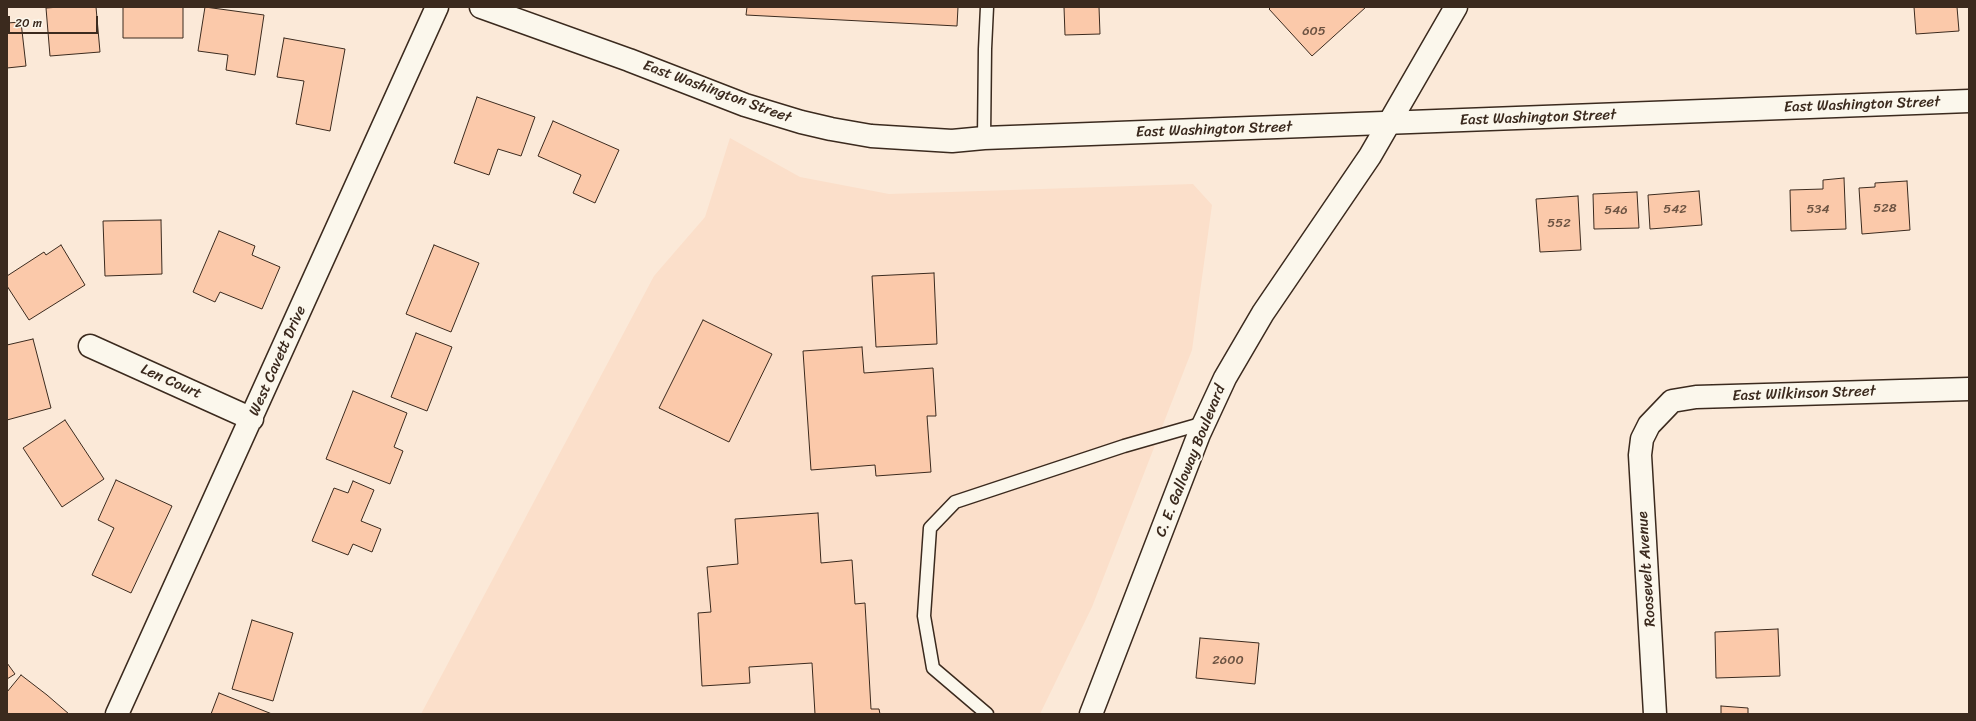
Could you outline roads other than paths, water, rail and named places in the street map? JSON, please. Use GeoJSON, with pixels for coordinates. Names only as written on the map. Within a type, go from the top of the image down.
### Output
{"type":"FeatureCollection","features":[{"type":"Feature","properties":{"kind":"street","name":"West Cavett Drive"},"geometry":{"type":"LineString","coordinates":[[117,714],[252,419],[437,7]]}},
{"type":"Feature","properties":{"kind":"street","name":"East Washington Street"},"geometry":{"type":"LineString","coordinates":[[481,7],[629,60],[746,105],[801,122],[871,136],[952,141],[984,138],[1389,124],[1969,101]]}},
{"type":"Feature","properties":{"kind":"street","name":"C. E. Galloway Boulevard"},"geometry":{"type":"LineString","coordinates":[[1091,714],[1204,423],[1225,378],[1263,313],[1370,156],[1456,7]]}},
{"type":"Feature","properties":{"kind":"street","name":"Len Court"},"geometry":{"type":"LineString","coordinates":[[90,346],[252,419]]}},
{"type":"Feature","properties":{"kind":"street","name":"East Wilkinson Street"},"geometry":{"type":"LineString","coordinates":[[1649,425],[1672,401],[1696,397],[1969,389]]}},
{"type":"Feature","properties":{"kind":"street","name":"Roosevelt Avenue"},"geometry":{"type":"LineString","coordinates":[[1649,425],[1642,439],[1640,455],[1656,714]]}},
{"type":"Feature","properties":{"kind":"lane"},"geometry":{"type":"LineString","coordinates":[[984,138],[984,49],[988,7]]}},
{"type":"Feature","properties":{"kind":"lane"},"geometry":{"type":"LineString","coordinates":[[987,714],[933,668],[924,616],[930,528],[955,502],[1124,446],[1204,423]]}}]}
